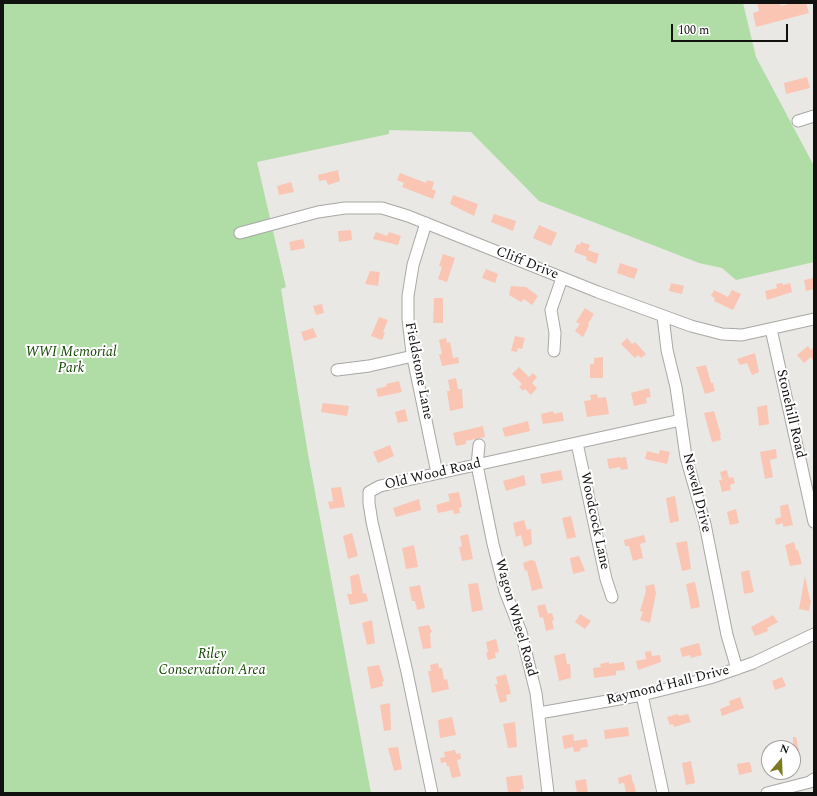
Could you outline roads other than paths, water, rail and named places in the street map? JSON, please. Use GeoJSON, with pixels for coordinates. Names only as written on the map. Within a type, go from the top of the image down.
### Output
{"type":"FeatureCollection","features":[{"type":"Feature","properties":{"kind":"street"},"geometry":{"type":"LineString","coordinates":[[798,121],[814,116]]}},
{"type":"Feature","properties":{"kind":"street","name":"Cliff Drive"},"geometry":{"type":"LineString","coordinates":[[240,233],[318,212],[345,208],[382,208],[426,223],[562,278],[664,316],[691,326],[722,334],[742,335],[814,319]]}},
{"type":"Feature","properties":{"kind":"street","name":"Fieldstone Lane"},"geometry":{"type":"LineString","coordinates":[[426,223],[413,265],[408,296],[408,319],[413,356],[437,473]]}},
{"type":"Feature","properties":{"kind":"street"},"geometry":{"type":"LineString","coordinates":[[554,351],[555,333],[551,310],[562,278]]}},
{"type":"Feature","properties":{"kind":"street","name":"Newell Drive"},"geometry":{"type":"LineString","coordinates":[[664,316],[667,350],[676,387],[686,457],[705,524],[727,635],[737,669]]}},
{"type":"Feature","properties":{"kind":"street","name":"Stonehill Road"},"geometry":{"type":"LineString","coordinates":[[771,329],[814,522]]}},
{"type":"Feature","properties":{"kind":"street"},"geometry":{"type":"LineString","coordinates":[[337,370],[369,366],[413,356]]}},
{"type":"Feature","properties":{"kind":"street","name":"Old Wood Road"},"geometry":{"type":"LineString","coordinates":[[432,793],[368,503],[369,492],[380,486],[681,420]]}},
{"type":"Feature","properties":{"kind":"street","name":"Woodcock Lane"},"geometry":{"type":"LineString","coordinates":[[577,443],[606,579],[612,597]]}},
{"type":"Feature","properties":{"kind":"street","name":"Wagon Wheel Road"},"geometry":{"type":"LineString","coordinates":[[479,445],[477,465],[503,584],[520,632],[536,693],[548,793]]}},
{"type":"Feature","properties":{"kind":"street","name":"Raymond Hall Drive"},"geometry":{"type":"LineString","coordinates":[[539,713],[642,695],[710,678],[737,669],[814,634]]}},
{"type":"Feature","properties":{"kind":"street"},"geometry":{"type":"LineString","coordinates":[[642,695],[663,793]]}},
{"type":"Feature","properties":{"kind":"street"},"geometry":{"type":"LineString","coordinates":[[767,793],[810,782],[814,779]]}},
{"type":"Feature","properties":{"kind":"park label","name":"WWI Memorial Park"},"geometry":{"type":"Point","coordinates":[71,362]}},
{"type":"Feature","properties":{"kind":"park label","name":"Riley Conservation Area"},"geometry":{"type":"Point","coordinates":[212,664]}}]}
